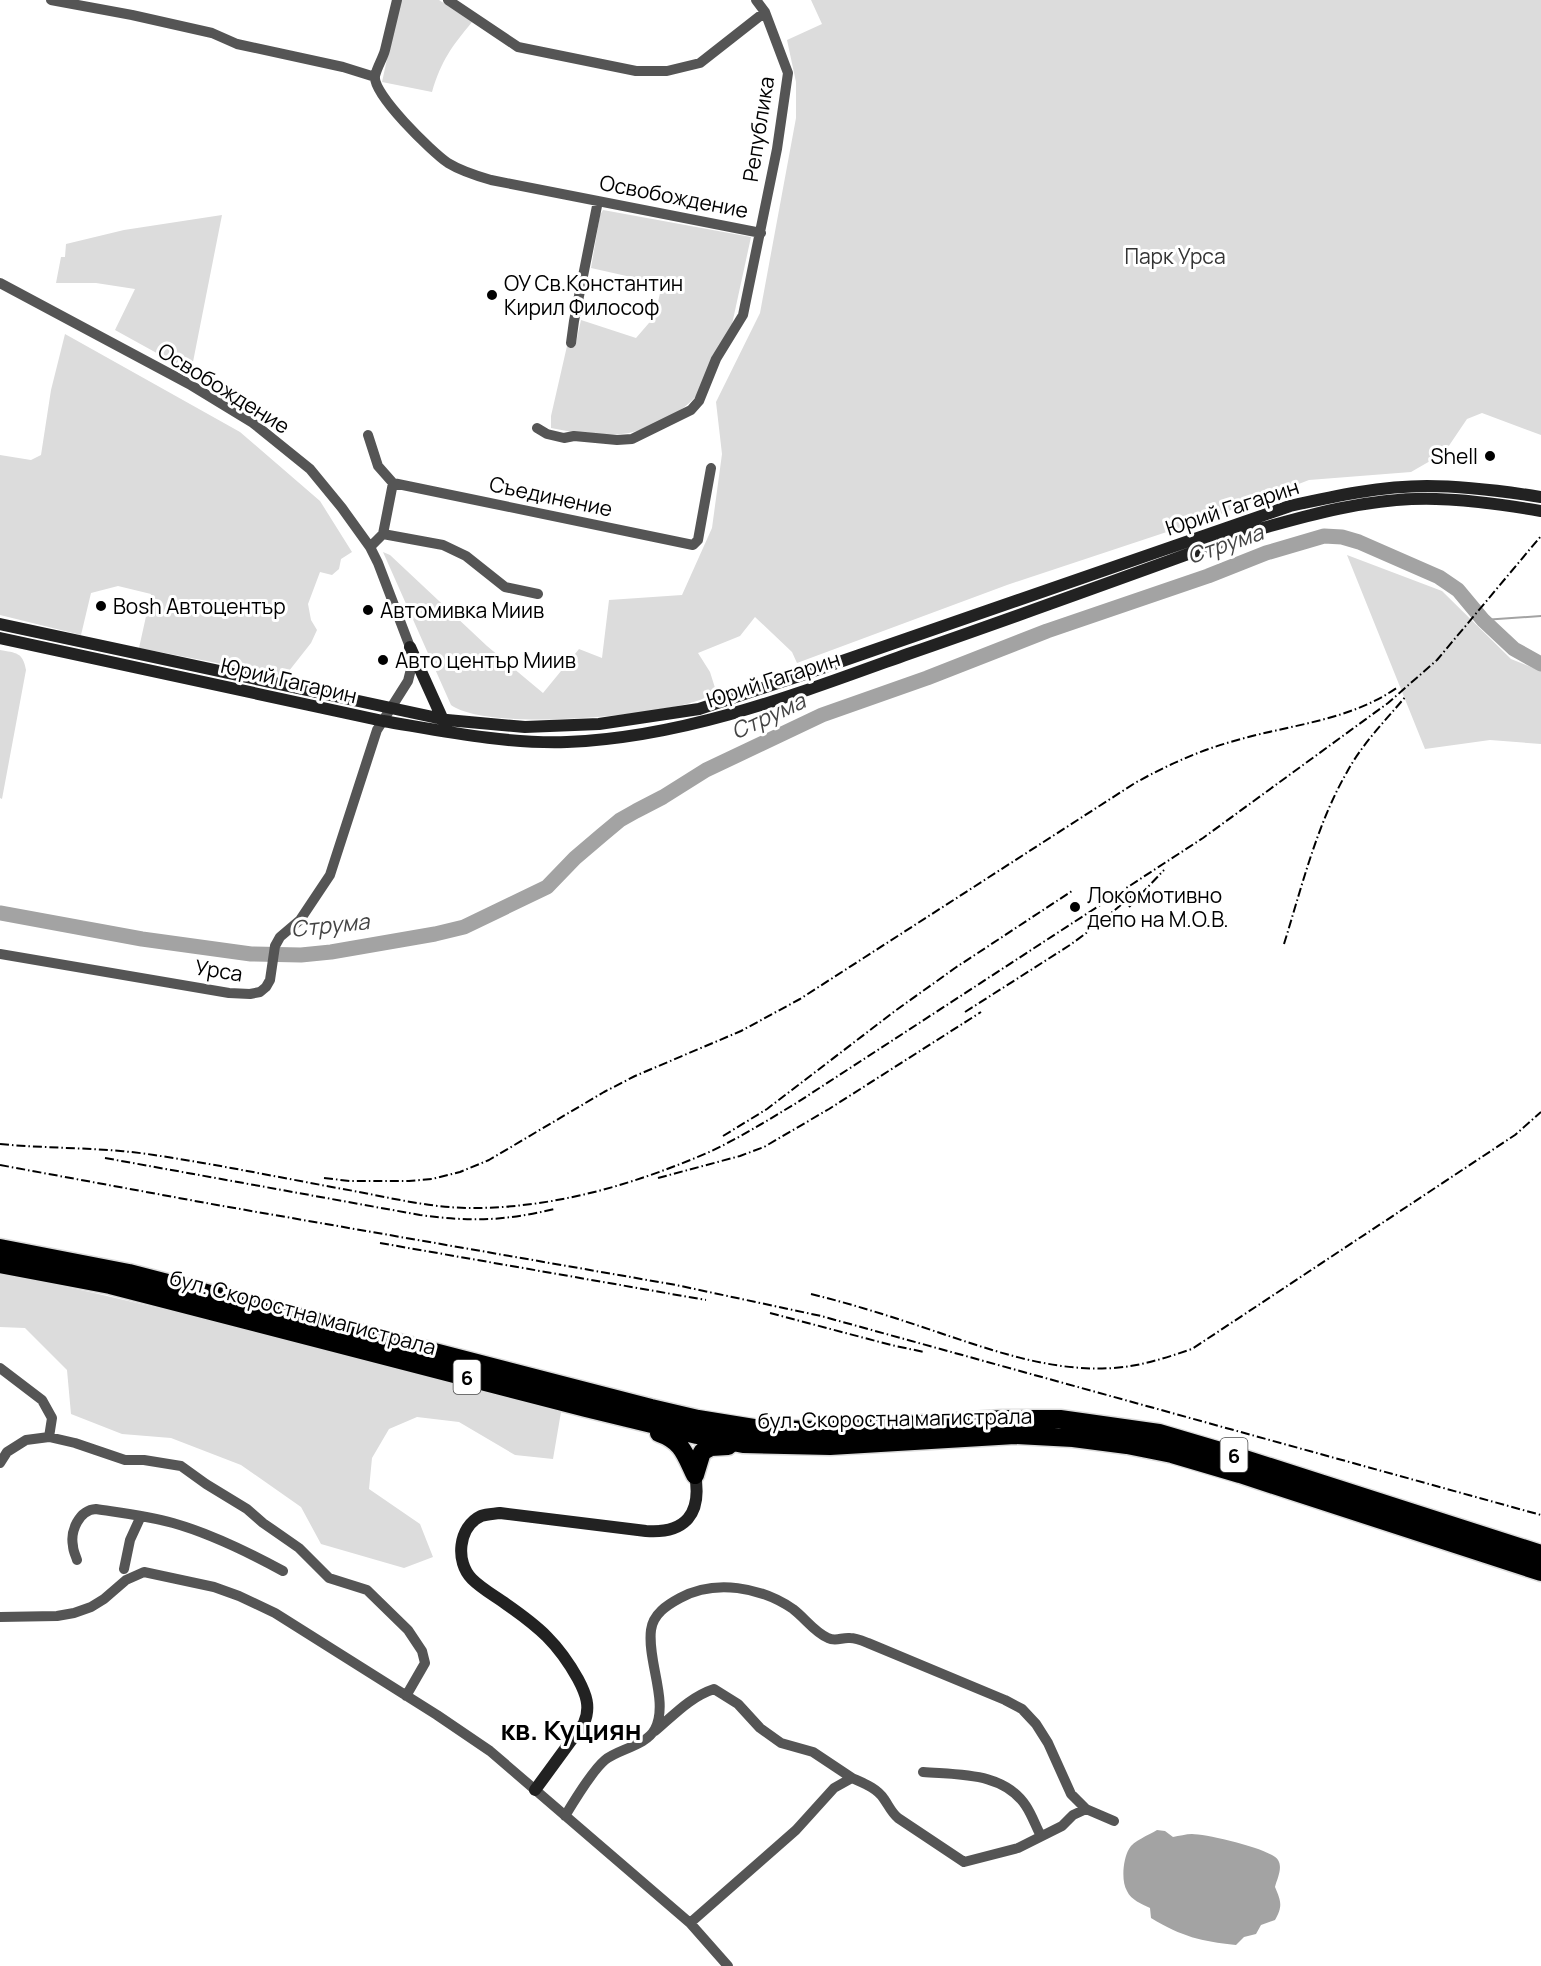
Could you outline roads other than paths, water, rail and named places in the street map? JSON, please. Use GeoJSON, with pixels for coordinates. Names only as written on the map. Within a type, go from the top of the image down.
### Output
{"type":"FeatureCollection","features":[{"type":"Feature","properties":{"kind":"highway","name":"бул. Скоростна магистрала"},"geometry":{"type":"LineString","coordinates":[[0,1248],[129,1273],[698,1419],[760,1429],[938,1431],[1073,1438],[1172,1454],[1519,1556],[1541,1572]]}},
{"type":"Feature","properties":{"kind":"highway","name":"бул. Скоростна магистрала"},"geometry":{"type":"LineString","coordinates":[[0,1264],[110,1285],[586,1408],[742,1444],[830,1446],[938,1431]]}},
{"type":"Feature","properties":{"kind":"highway"},"geometry":{"type":"LineString","coordinates":[[586,1408],[675,1440],[682,1449],[694,1475]]}},
{"type":"Feature","properties":{"kind":"highway"},"geometry":{"type":"LineString","coordinates":[[694,1475],[699,1456],[706,1448],[766,1446]]}},
{"type":"Feature","properties":{"kind":"highway","name":"бул. Скоростна магистрала"},"geometry":{"type":"LineString","coordinates":[[1519,1556],[1541,1554]]}},
{"type":"Feature","properties":{"kind":"street"},"geometry":{"type":"LineString","coordinates":[[51,0],[212,33],[237,44],[375,76],[385,52],[397,0]]}},
{"type":"Feature","properties":{"kind":"street"},"geometry":{"type":"LineString","coordinates":[[448,0],[518,47],[636,71],[667,71],[700,63],[765,12]]}},
{"type":"Feature","properties":{"kind":"street","name":"Република"},"geometry":{"type":"LineString","coordinates":[[537,428],[547,435],[564,438],[574,436],[632,439],[691,410],[699,401],[716,359],[743,315],[761,233],[788,74],[765,12],[756,0]]}},
{"type":"Feature","properties":{"kind":"street","name":"Освобождение"},"geometry":{"type":"LineString","coordinates":[[375,76],[377,88],[387,103],[437,154],[449,163],[477,176],[761,233]]}},
{"type":"Feature","properties":{"kind":"street"},"geometry":{"type":"LineString","coordinates":[[571,344],[598,201]]}},
{"type":"Feature","properties":{"kind":"street","name":"Освобождение"},"geometry":{"type":"LineString","coordinates":[[0,283],[189,384],[253,423],[310,469],[370,547],[410,647],[413,661],[412,671],[392,709]]}},
{"type":"Feature","properties":{"kind":"street"},"geometry":{"type":"LineString","coordinates":[[368,435],[378,466],[393,483],[383,534],[370,547]]}},
{"type":"Feature","properties":{"kind":"street","name":"Съединение"},"geometry":{"type":"LineString","coordinates":[[393,483],[693,545],[698,540],[711,468]]}},
{"type":"Feature","properties":{"kind":"street","name":"Юрий Гагарин"},"geometry":{"type":"LineString","coordinates":[[0,624],[443,720],[534,727],[598,724],[699,709],[810,673],[1290,506],[1333,496],[1425,486],[1478,488],[1541,497]]}},
{"type":"Feature","properties":{"kind":"street","name":"Юрий Гагарин"},"geometry":{"type":"LineString","coordinates":[[0,638],[383,721],[476,736],[535,742],[600,739],[662,731],[713,719],[793,694],[1246,533],[1317,513],[1395,501],[1434,499],[1541,511]]}},
{"type":"Feature","properties":{"kind":"street"},"geometry":{"type":"LineString","coordinates":[[383,534],[443,545],[466,556],[505,586],[538,594]]}},
{"type":"Feature","properties":{"kind":"street"},"geometry":{"type":"LineString","coordinates":[[410,647],[443,720]]}},
{"type":"Feature","properties":{"kind":"street","name":"Урса"},"geometry":{"type":"LineString","coordinates":[[0,954],[243,995],[260,992],[270,980],[275,946],[280,937],[300,920],[330,874],[377,730],[392,709]]}},
{"type":"Feature","properties":{"kind":"street"},"geometry":{"type":"LineString","coordinates":[[0,1368],[42,1400],[52,1418],[50,1437]]}},
{"type":"Feature","properties":{"kind":"street"},"geometry":{"type":"LineString","coordinates":[[0,1463],[7,1452],[26,1440],[50,1437],[125,1460],[144,1460],[181,1466],[248,1509],[263,1523],[299,1548],[329,1578],[367,1590],[408,1630],[422,1651],[425,1663],[406,1696]]}},
{"type":"Feature","properties":{"kind":"street"},"geometry":{"type":"LineString","coordinates":[[535,1790],[584,1723],[588,1710],[586,1697],[562,1653],[547,1635],[478,1584],[467,1573],[461,1556],[465,1532],[481,1516],[500,1513],[646,1531],[670,1531],[682,1524],[695,1507],[697,1493],[694,1475]]}},
{"type":"Feature","properties":{"kind":"street"},"geometry":{"type":"LineString","coordinates":[[77,1560],[72,1545],[77,1522],[90,1509],[96,1509],[173,1523],[241,1548],[283,1571]]}},
{"type":"Feature","properties":{"kind":"street"},"geometry":{"type":"LineString","coordinates":[[124,1569],[130,1540],[141,1516]]}},
{"type":"Feature","properties":{"kind":"street"},"geometry":{"type":"LineString","coordinates":[[0,1617],[57,1616],[74,1613],[91,1607],[126,1580],[144,1572],[214,1587],[239,1596],[275,1614],[490,1751],[690,1923],[728,1966]]}},
{"type":"Feature","properties":{"kind":"street"},"geometry":{"type":"LineString","coordinates":[[653,1732],[659,1721],[659,1705],[650,1644],[651,1627],[657,1615],[668,1605],[688,1594],[713,1588],[730,1587],[748,1590],[775,1599],[793,1609],[826,1638],[835,1640],[850,1638],[868,1643],[1022,1709],[1036,1724],[1048,1743],[1071,1794],[1086,1809],[1114,1821]]}},
{"type":"Feature","properties":{"kind":"street"},"geometry":{"type":"LineString","coordinates":[[565,1816],[605,1760],[633,1747],[700,1694],[714,1689],[738,1704],[760,1728],[781,1743],[813,1752],[852,1778],[869,1785],[884,1797],[891,1812],[898,1818],[964,1862],[1018,1848],[1062,1826],[1073,1815],[1086,1809]]}},
{"type":"Feature","properties":{"kind":"street"},"geometry":{"type":"LineString","coordinates":[[923,1772],[977,1777],[997,1782],[1011,1790],[1026,1806],[1041,1836]]}},
{"type":"Feature","properties":{"kind":"street"},"geometry":{"type":"LineString","coordinates":[[690,1923],[796,1830],[834,1788],[852,1778]]}},
{"type":"Feature","properties":{"kind":"waterway","name":"Струма"},"geometry":{"type":"LineString","coordinates":[[0,913],[142,939],[251,954],[301,955],[331,952],[464,927],[547,887],[575,858],[620,820],[706,770],[822,715],[927,678],[1047,631],[1208,576],[1266,553],[1324,536],[1342,537],[1359,542],[1439,577],[1458,590],[1483,620],[1514,649],[1541,664]]}},
{"type":"Feature","properties":{"kind":"waterway"},"geometry":{"type":"LineString","coordinates":[[1483,620],[1541,616]]}},
{"type":"Feature","properties":{"kind":"railway"},"geometry":{"type":"LineString","coordinates":[[0,1144],[154,1155],[410,1202],[466,1208],[559,1200],[619,1185],[678,1165],[730,1142],[798,1102],[1203,838],[1388,703],[1437,660],[1541,536]]}},
{"type":"Feature","properties":{"kind":"railway"},"geometry":{"type":"LineString","coordinates":[[324,1178],[350,1181],[432,1179],[460,1172],[489,1160],[604,1092],[635,1076],[741,1031],[800,999],[1148,776],[1213,747],[1342,714],[1380,698],[1398,687]]}},
{"type":"Feature","properties":{"kind":"railway"},"geometry":{"type":"LineString","coordinates":[[1284,944],[1311,856],[1336,792],[1360,752],[1406,696]]}},
{"type":"Feature","properties":{"kind":"railway"},"geometry":{"type":"LineString","coordinates":[[1129,907],[1164,870]]}},
{"type":"Feature","properties":{"kind":"railway"},"geometry":{"type":"LineString","coordinates":[[723,1136],[767,1109],[955,968],[1072,891]]}},
{"type":"Feature","properties":{"kind":"railway"},"geometry":{"type":"LineString","coordinates":[[965,1012],[1070,945],[1133,895]]}},
{"type":"Feature","properties":{"kind":"railway"},"geometry":{"type":"LineString","coordinates":[[658,1178],[740,1156],[764,1147],[829,1109],[981,1012]]}},
{"type":"Feature","properties":{"kind":"railway"},"geometry":{"type":"LineString","coordinates":[[811,1294],[877,1312],[1005,1354],[1048,1364],[1113,1368],[1153,1361],[1192,1349],[1515,1135],[1541,1112]]}},
{"type":"Feature","properties":{"kind":"railway"},"geometry":{"type":"LineString","coordinates":[[105,1158],[420,1215],[472,1219],[503,1218],[554,1209]]}},
{"type":"Feature","properties":{"kind":"railway"},"geometry":{"type":"LineString","coordinates":[[0,1165],[676,1285],[821,1316],[1541,1515]]}},
{"type":"Feature","properties":{"kind":"railway"},"geometry":{"type":"LineString","coordinates":[[380,1243],[706,1300]]}},
{"type":"Feature","properties":{"kind":"railway"},"geometry":{"type":"LineString","coordinates":[[770,1313],[924,1352]]}},
{"type":"Feature","properties":{"kind":"place","name":"ОУ Св.Константин Кирил Философ"},"geometry":{"type":"Point","coordinates":[492,295]}},
{"type":"Feature","properties":{"kind":"place","name":"Shell"},"geometry":{"type":"Point","coordinates":[1490,456]}},
{"type":"Feature","properties":{"kind":"place","name":"Bosh Автоцентър"},"geometry":{"type":"Point","coordinates":[101,606]}},
{"type":"Feature","properties":{"kind":"place","name":"Автомивка Миив"},"geometry":{"type":"Point","coordinates":[368,610]}},
{"type":"Feature","properties":{"kind":"place","name":"Авто център Миив"},"geometry":{"type":"Point","coordinates":[383,660]}},
{"type":"Feature","properties":{"kind":"place","name":"Локомотивно депо на М.О.В."},"geometry":{"type":"Point","coordinates":[1075,907]}},
{"type":"Feature","properties":{"kind":"district","name":"кв. Куциян"},"geometry":{"type":"Point","coordinates":[571,1729]}},
{"type":"Feature","properties":{"kind":"park label","name":"Парк Урса"},"geometry":{"type":"Point","coordinates":[1175,256]}}]}
